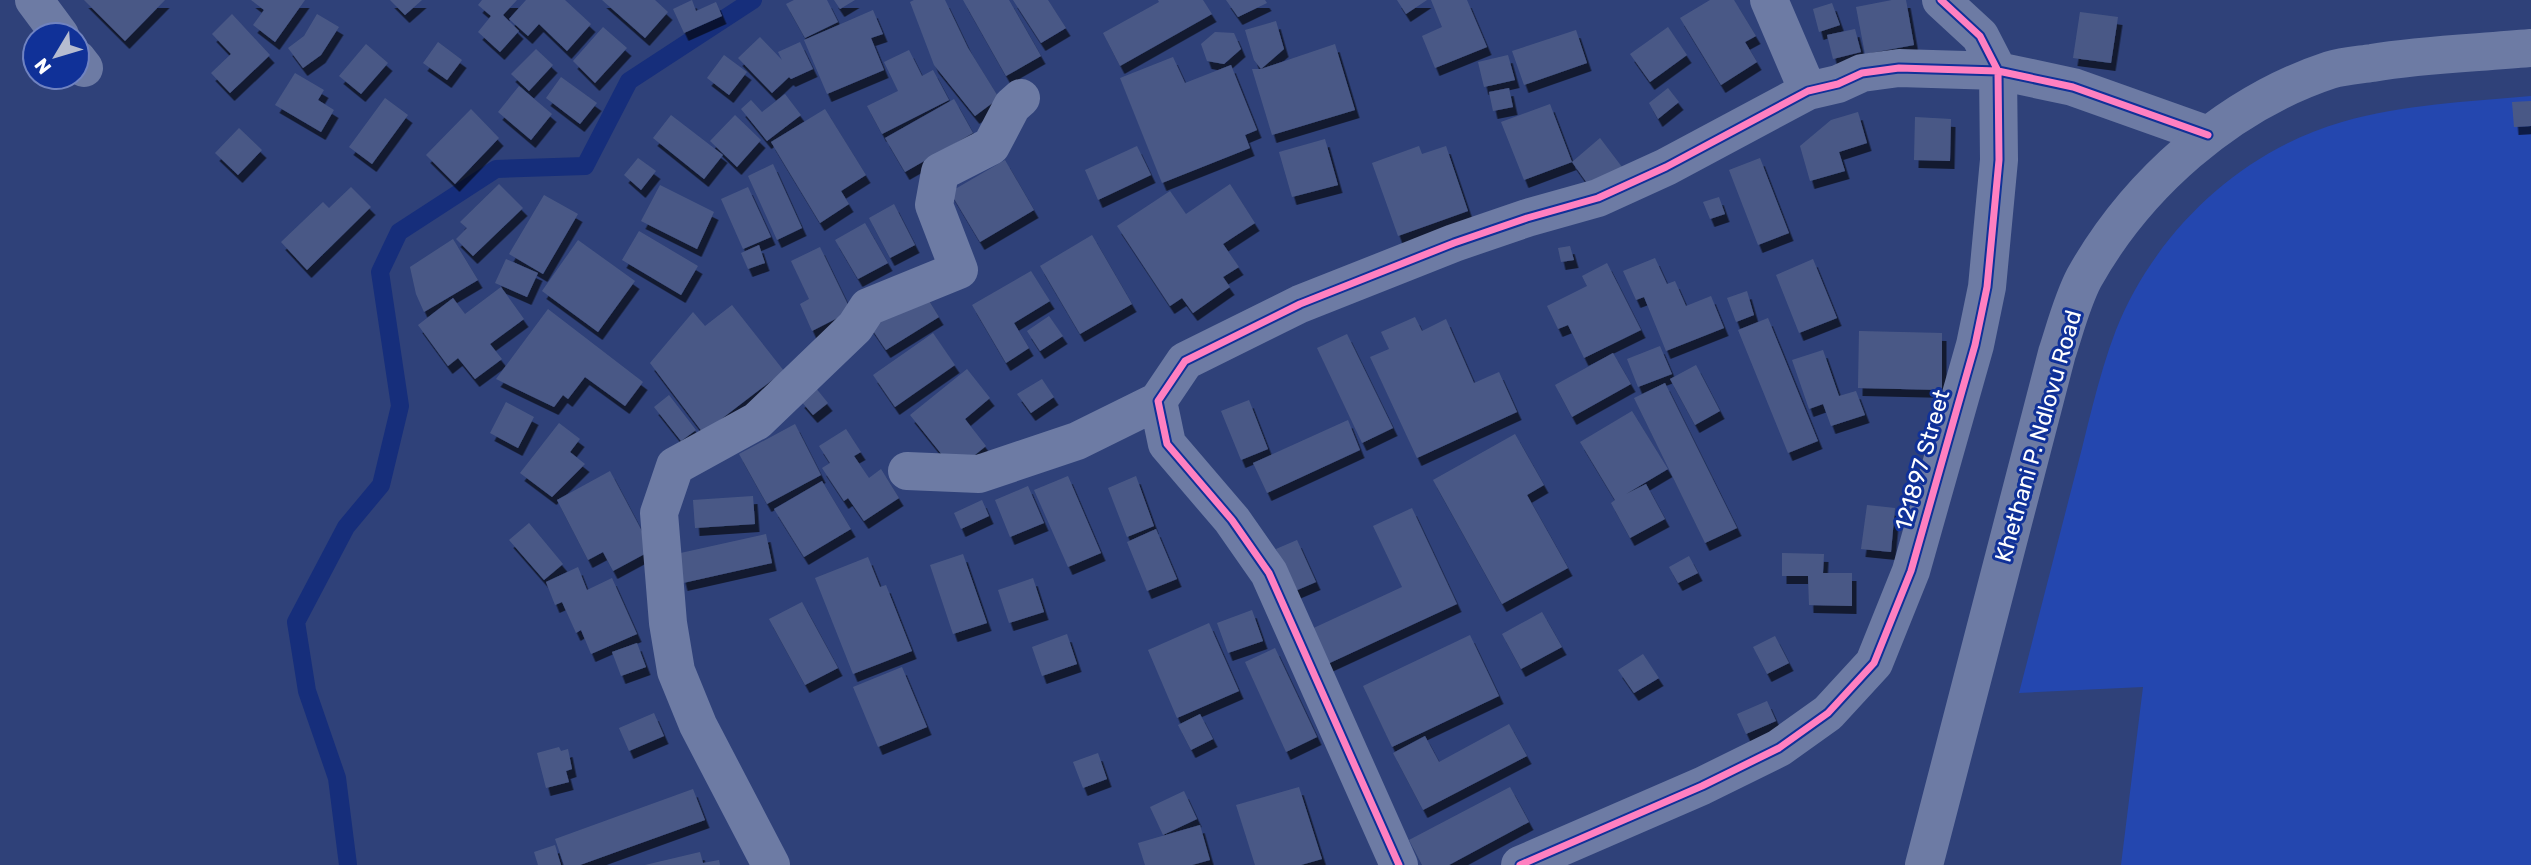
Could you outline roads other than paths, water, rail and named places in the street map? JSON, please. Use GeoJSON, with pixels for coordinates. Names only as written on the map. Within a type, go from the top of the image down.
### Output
{"type":"FeatureCollection","features":[{"type":"Feature","properties":{"kind":"street"},"geometry":{"type":"LineString","coordinates":[[34,0],[50,21]]}},
{"type":"Feature","properties":{"kind":"street"},"geometry":{"type":"LineString","coordinates":[[1769,0],[1808,91]]}},
{"type":"Feature","properties":{"kind":"street"},"geometry":{"type":"LineString","coordinates":[[1941,0],[1980,36],[1998,71]]}},
{"type":"Feature","properties":{"kind":"street","name":"Khethani P. Ndlovu Road"},"geometry":{"type":"LineString","coordinates":[[1924,865],[2057,353],[2082,281],[2118,224],[2165,170],[2208,135],[2271,95],[2332,70],[2390,60],[2531,48]]}},
{"type":"Feature","properties":{"kind":"street"},"geometry":{"type":"LineString","coordinates":[[906,471],[978,474],[1077,442],[1158,401],[1185,361],[1300,303],[1454,243],[1598,198],[1666,167],[1808,91],[1838,84],[1862,73],[1899,68],[1998,71],[2073,87],[2208,135]]}},
{"type":"Feature","properties":{"kind":"street","name":"121897 Street"},"geometry":{"type":"LineString","coordinates":[[1520,865],[1702,786],[1779,748],[1828,713],[1874,663],[1911,571],[1975,345],[1987,287],[1999,160],[1998,71]]}},
{"type":"Feature","properties":{"kind":"street"},"geometry":{"type":"LineString","coordinates":[[771,865],[698,725],[676,671],[668,623],[659,513],[675,466],[757,421],[855,327],[868,307],[959,270],[934,205],[940,172],[991,146],[1012,106],[1021,98]]}},
{"type":"Feature","properties":{"kind":"street"},"geometry":{"type":"LineString","coordinates":[[1158,401],[1167,444],[1232,520],[1269,573],[1399,865]]}},
{"type":"Feature","properties":{"kind":"waterway"},"geometry":{"type":"LineString","coordinates":[[348,865],[337,778],[307,691],[296,622],[346,527],[381,485],[400,406],[380,272],[399,232],[496,169],[585,166],[629,81],[753,0]]}}]}
